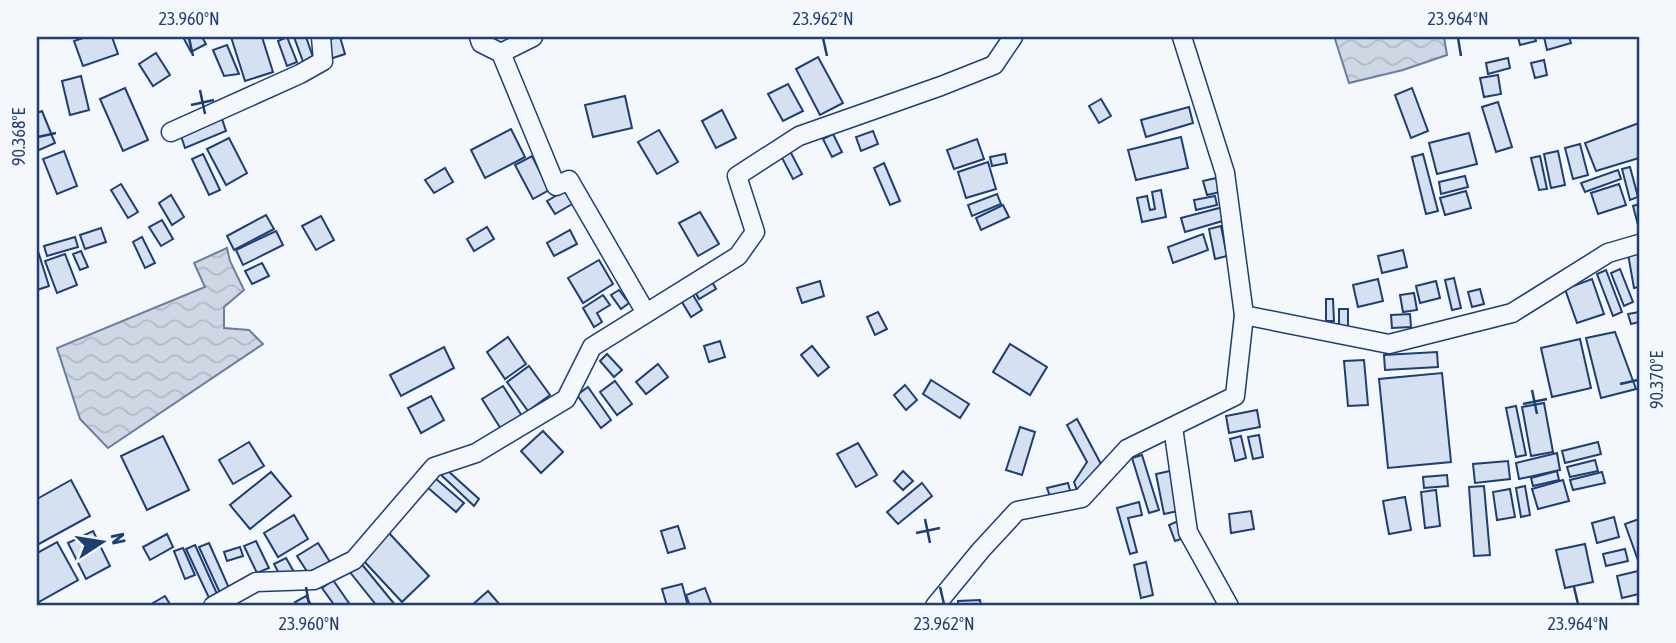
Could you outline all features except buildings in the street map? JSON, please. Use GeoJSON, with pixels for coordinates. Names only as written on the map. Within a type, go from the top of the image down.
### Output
{"type":"FeatureCollection","features":[{"type":"Feature","properties":{"kind":"street"},"geometry":{"type":"LineString","coordinates":[[171,132],[323,61],[321,37]]}},
{"type":"Feature","properties":{"kind":"street"},"geometry":{"type":"LineString","coordinates":[[479,37],[481,43],[501,53],[556,186],[569,180],[646,313]]}},
{"type":"Feature","properties":{"kind":"street"},"geometry":{"type":"LineString","coordinates":[[501,53],[533,37]]}},
{"type":"Feature","properties":{"kind":"street"},"geometry":{"type":"LineString","coordinates":[[213,606],[256,582],[314,580],[354,560],[434,467],[476,453],[566,399],[592,347],[738,256],[755,232],[737,176],[799,136],[995,65],[1013,37]]}},
{"type":"Feature","properties":{"kind":"street"},"geometry":{"type":"LineString","coordinates":[[935,606],[1017,511],[1082,498],[1127,449],[1235,396],[1244,315],[1225,173],[1182,37]]}},
{"type":"Feature","properties":{"kind":"street"},"geometry":{"type":"LineString","coordinates":[[1244,315],[1389,344],[1512,313],[1608,253],[1639,244]]}},
{"type":"Feature","properties":{"kind":"street"},"geometry":{"type":"LineString","coordinates":[[1173,427],[1188,532],[1229,606]]}},
{"type":"Feature","properties":{"kind":"water"},"geometry":{"type":"Polygon","coordinates":[[[1444,37],[1447,55],[1403,70],[1349,83],[1335,39],[1444,37]]]}},
{"type":"Feature","properties":{"kind":"water"},"geometry":{"type":"Polygon","coordinates":[[[227,248],[244,290],[224,307],[224,328],[249,330],[263,344],[108,448],[80,419],[57,348],[205,287],[194,263],[227,248]]]}}]}
